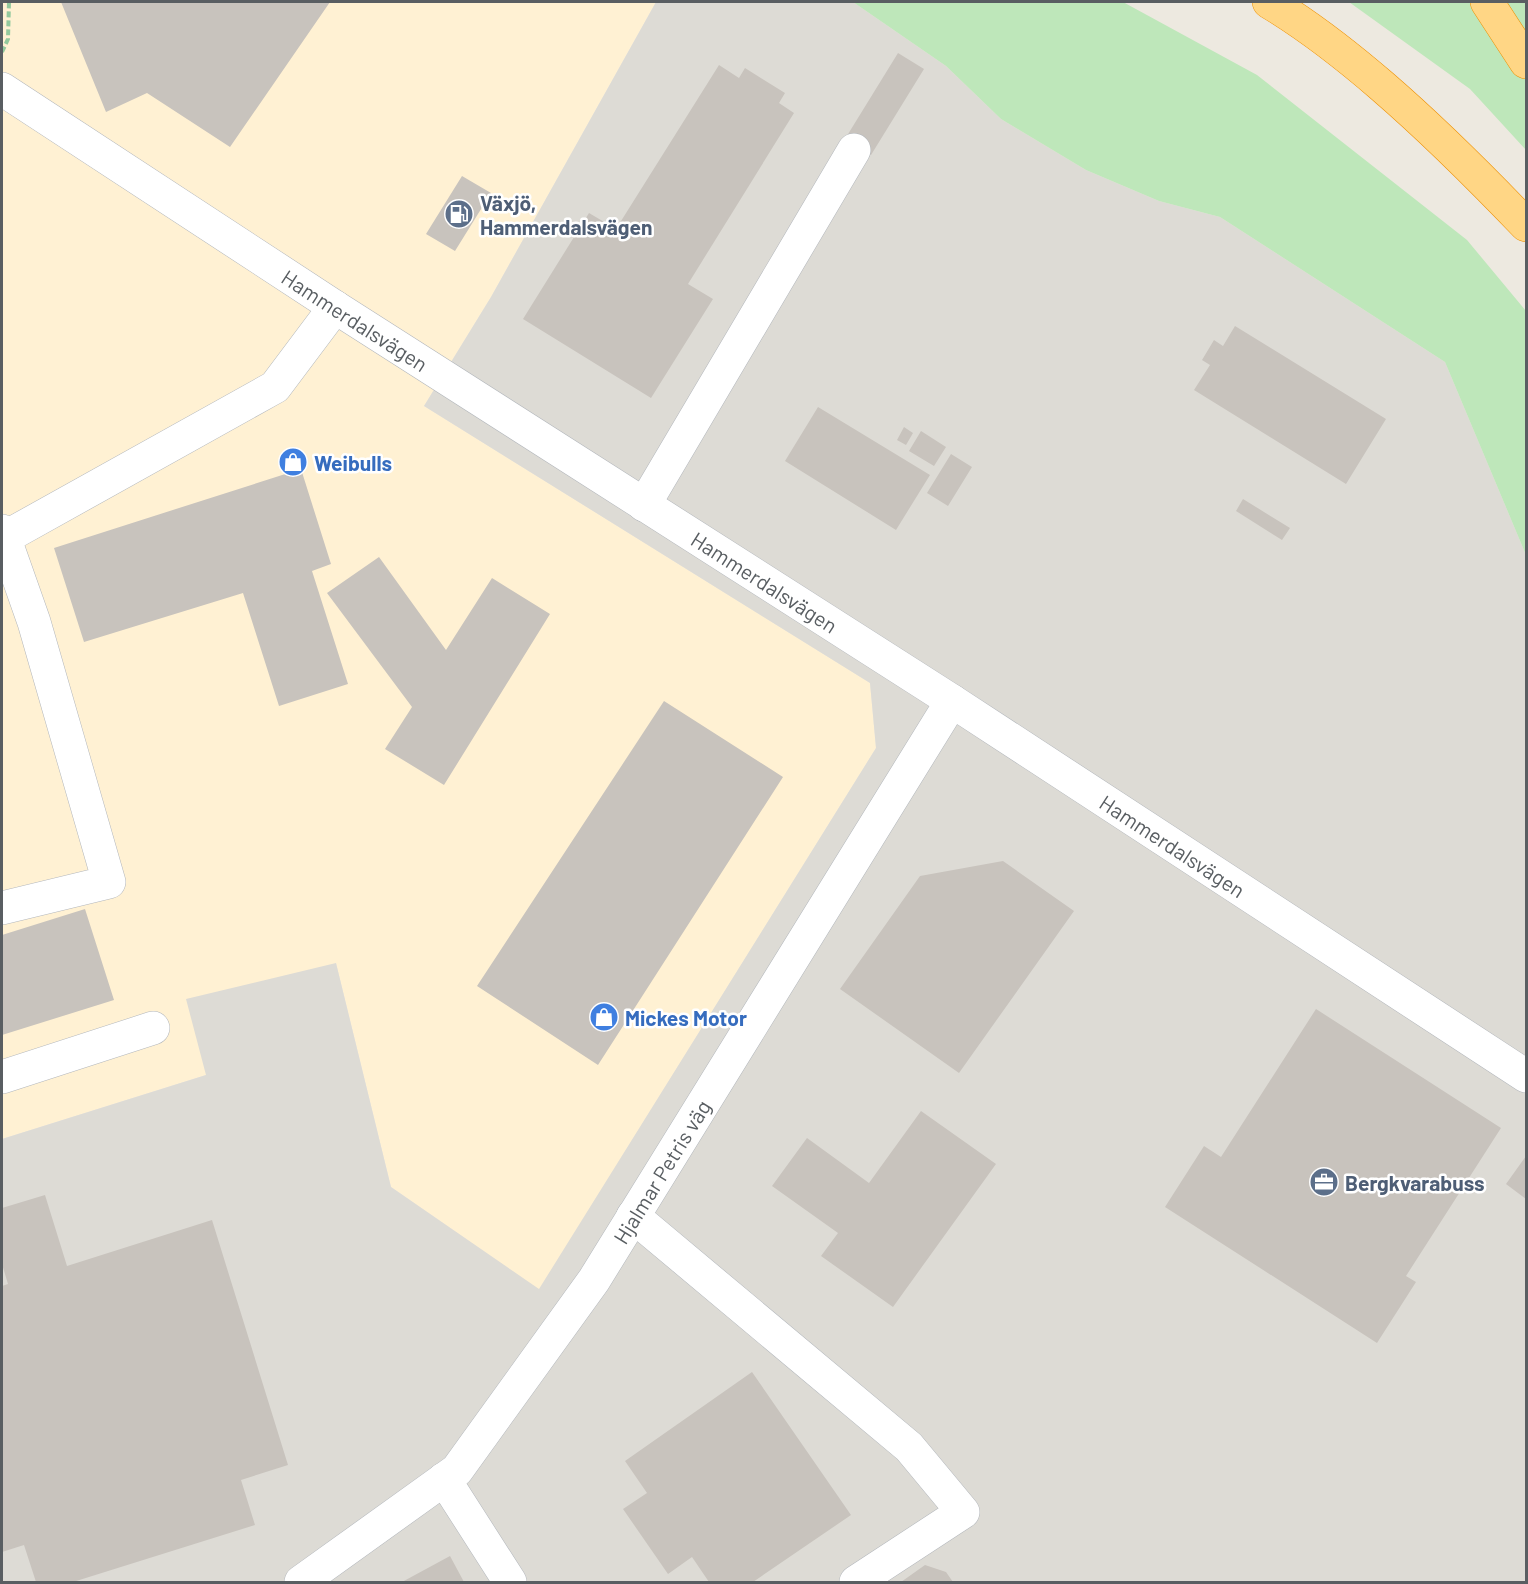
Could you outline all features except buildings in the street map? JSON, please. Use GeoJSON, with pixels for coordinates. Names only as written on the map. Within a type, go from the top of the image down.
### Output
{"type":"FeatureCollection","features":[{"type":"Feature","properties":{"kind":"highway"},"geometry":{"type":"LineString","coordinates":[[1269,2],[1340,50],[1477,173],[1527,225]]}},
{"type":"Feature","properties":{"kind":"highway"},"geometry":{"type":"LineString","coordinates":[[1487,2],[1527,62]]}},
{"type":"Feature","properties":{"kind":"street","name":"Hammerdalsvägen"},"geometry":{"type":"LineString","coordinates":[[2,89],[335,308],[952,701],[1527,1076]]}},
{"type":"Feature","properties":{"kind":"street"},"geometry":{"type":"LineString","coordinates":[[644,505],[854,150]]}},
{"type":"Feature","properties":{"kind":"street"},"geometry":{"type":"LineString","coordinates":[[2,908],[109,882],[34,622],[3,535],[275,387],[335,308]]}},
{"type":"Feature","properties":{"kind":"street","name":"Hjalmar Petris väg"},"geometry":{"type":"LineString","coordinates":[[301,1582],[457,1470],[594,1280],[952,701]]}},
{"type":"Feature","properties":{"kind":"street"},"geometry":{"type":"LineString","coordinates":[[2,1077],[153,1028]]}},
{"type":"Feature","properties":{"kind":"street"},"geometry":{"type":"LineString","coordinates":[[633,1216],[909,1447],[963,1512],[856,1582]]}},
{"type":"Feature","properties":{"kind":"street"},"geometry":{"type":"LineString","coordinates":[[444,1479],[510,1582]]}},
{"type":"Feature","properties":{"kind":"path"},"geometry":{"type":"LineString","coordinates":[[2,52],[8,39],[9,2]]}},
{"type":"Feature","properties":{"kind":"shaded area"},"geometry":{"type":"Polygon","coordinates":[[[2,2],[656,2],[491,297],[424,406],[870,683],[876,748],[539,1290],[391,1187],[336,963],[206,1075],[2,1139],[2,2]]]}},
{"type":"Feature","properties":{"kind":"shaded area"},"geometry":{"type":"Polygon","coordinates":[[[656,2],[853,2],[946,66],[1001,119],[1086,170],[1159,201],[1220,217],[1445,362],[1526,555],[1526,1582],[2,1582],[2,1139],[206,1075],[186,999],[336,963],[391,1187],[539,1289],[876,748],[870,683],[424,406],[491,297],[656,2]]]}},
{"type":"Feature","properties":{"kind":"green space"},"geometry":{"type":"Polygon","coordinates":[[[853,2],[1123,2],[1257,75],[1467,240],[1526,311],[1526,555],[1445,362],[1220,217],[1159,201],[1086,170],[1001,119],[946,66],[853,2]]]}},
{"type":"Feature","properties":{"kind":"green space"},"geometry":{"type":"Polygon","coordinates":[[[1349,2],[1526,2],[1526,150],[1470,89],[1349,2]]]}},
{"type":"Feature","properties":{"kind":"place","name":"Växjö, Hammerdalsvägen"},"geometry":{"type":"Point","coordinates":[459,214]}},
{"type":"Feature","properties":{"kind":"place","name":"Weibulls"},"geometry":{"type":"Point","coordinates":[293,462]}},
{"type":"Feature","properties":{"kind":"place","name":"Mickes Motor"},"geometry":{"type":"Point","coordinates":[604,1017]}},
{"type":"Feature","properties":{"kind":"place","name":"Bergkvarabuss"},"geometry":{"type":"Point","coordinates":[1324,1182]}}]}
